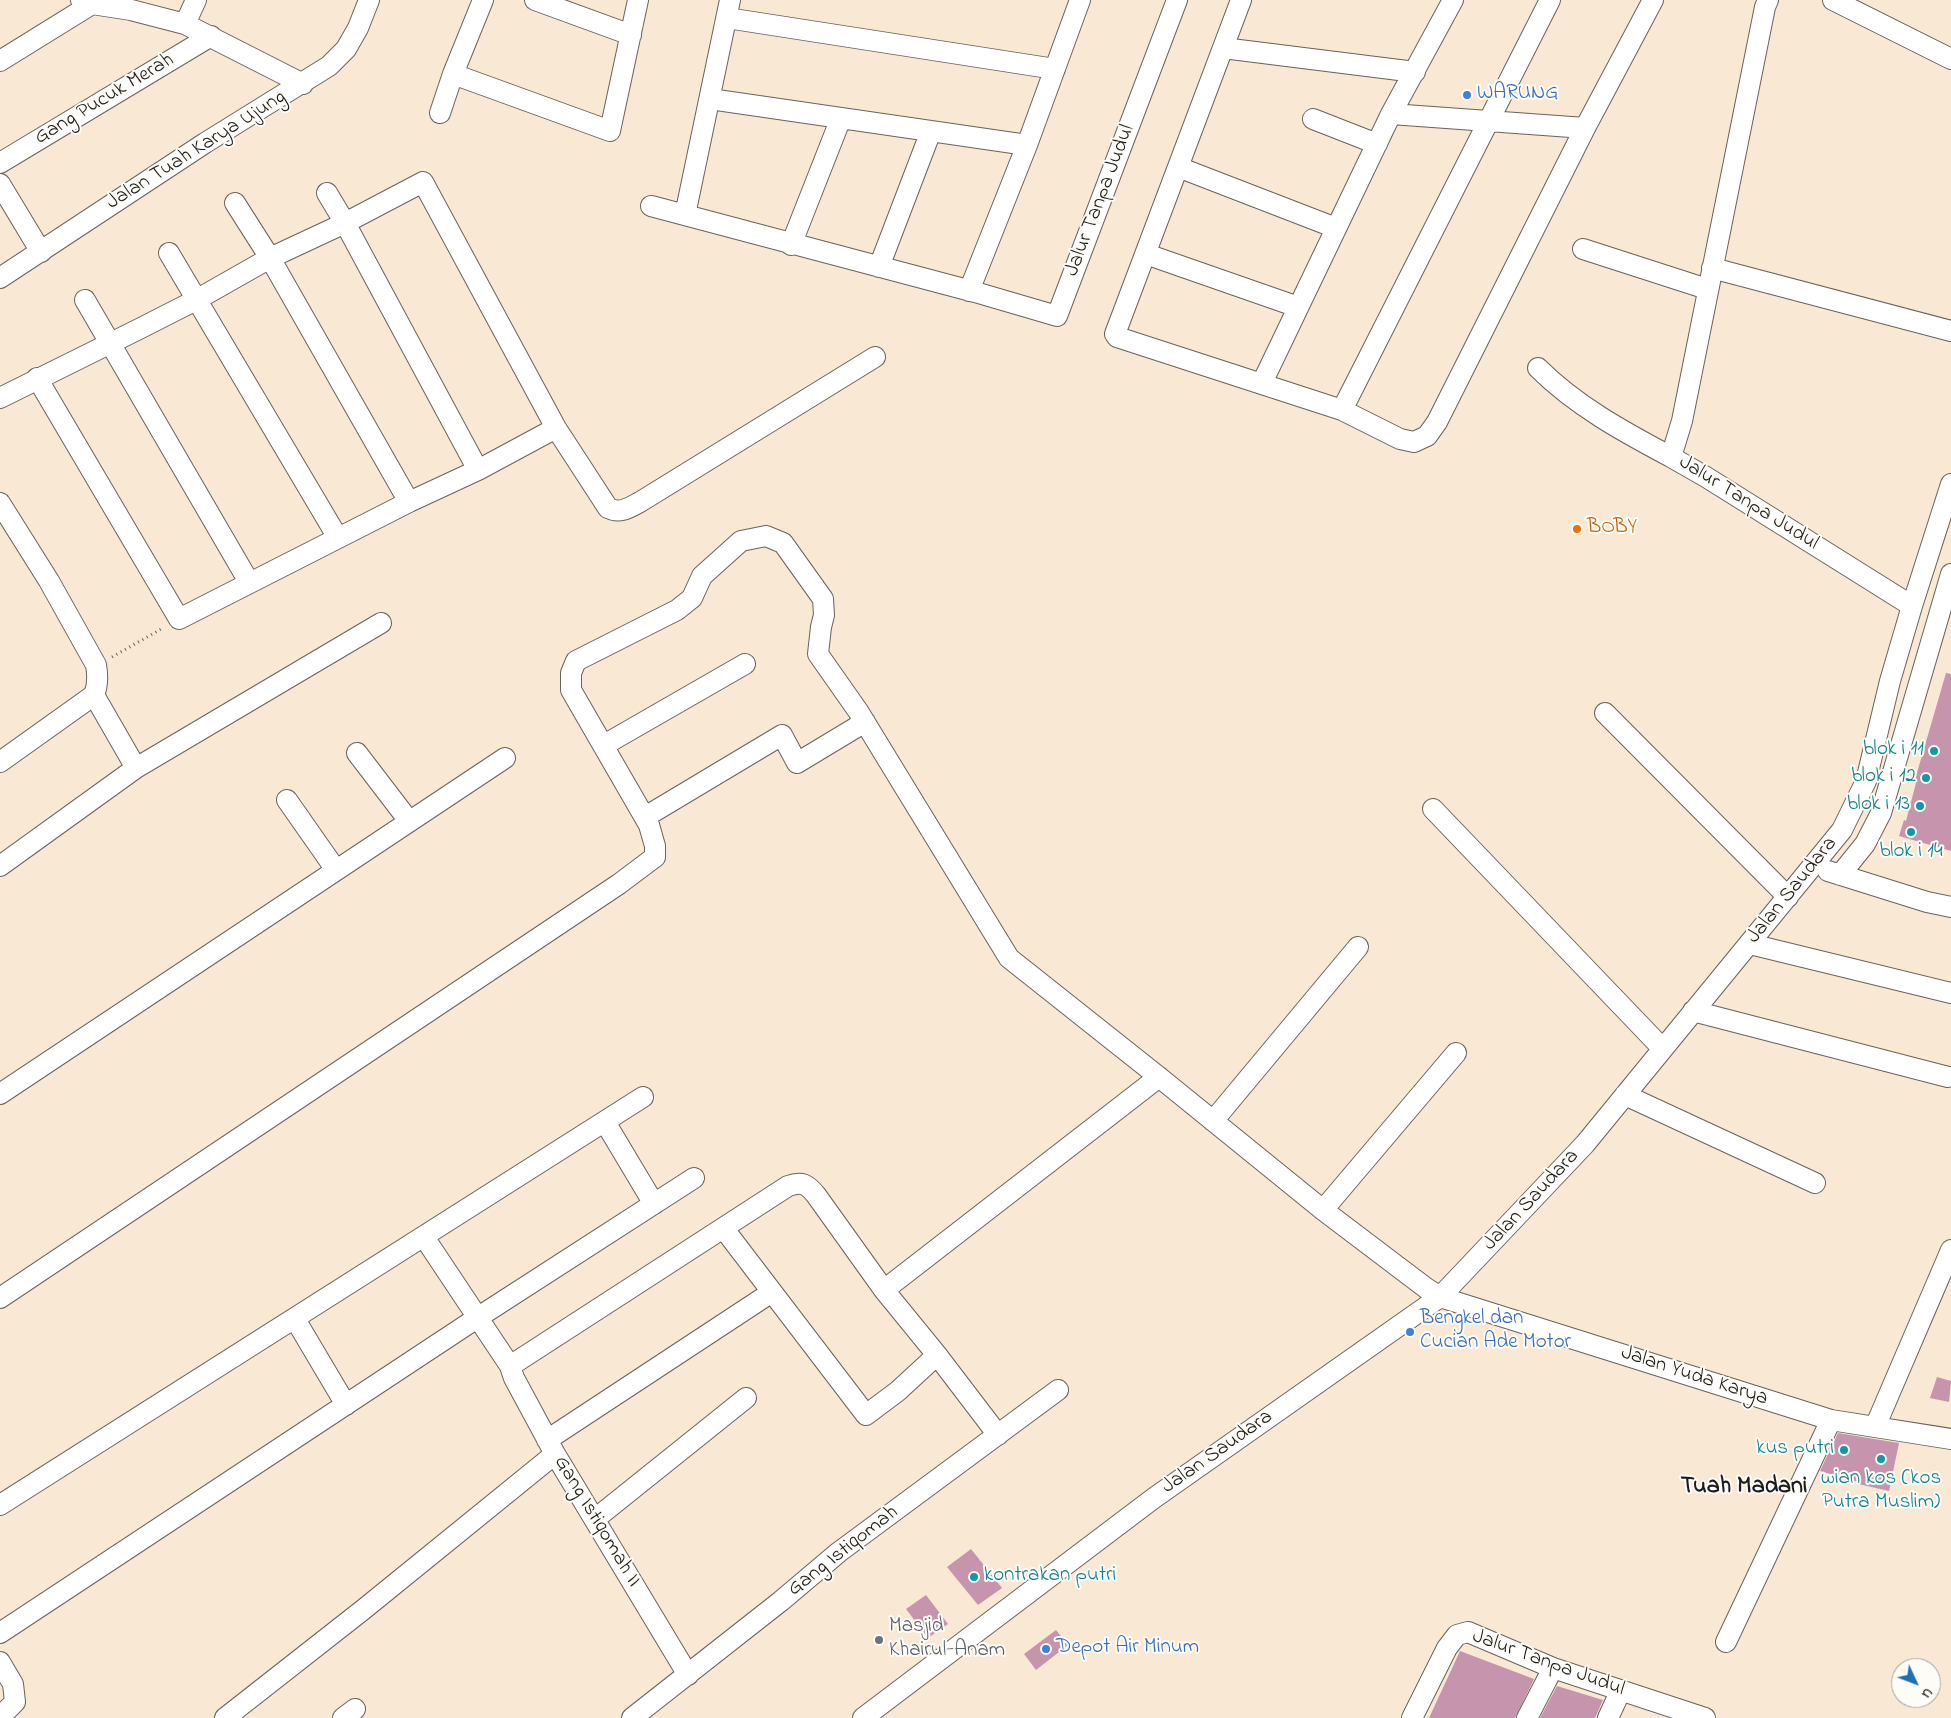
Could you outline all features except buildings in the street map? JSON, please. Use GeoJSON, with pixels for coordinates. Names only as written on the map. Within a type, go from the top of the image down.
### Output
{"type":"FeatureCollection","features":[{"type":"Feature","properties":{"kind":"street"},"geometry":{"type":"LineString","coordinates":[[185,24],[196,0]]}},
{"type":"Feature","properties":{"kind":"street","name":"Jalan Tuah Karya Ujung"},"geometry":{"type":"LineString","coordinates":[[0,278],[205,143],[303,84],[329,66],[346,49],[358,28],[369,0]]}},
{"type":"Feature","properties":{"kind":"street"},"geometry":{"type":"LineString","coordinates":[[440,113],[453,74],[483,0]]}},
{"type":"Feature","properties":{"kind":"street"},"geometry":{"type":"LineString","coordinates":[[535,0],[631,35]]}},
{"type":"Feature","properties":{"kind":"street"},"geometry":{"type":"LineString","coordinates":[[453,74],[610,131],[638,0]]}},
{"type":"Feature","properties":{"kind":"street"},"geometry":{"type":"LineString","coordinates":[[969,291],[1027,145],[1080,0]]}},
{"type":"Feature","properties":{"kind":"street","name":"Jalur Tanpa Judul"},"geometry":{"type":"LineString","coordinates":[[651,206],[1058,316],[1177,0]]}},
{"type":"Feature","properties":{"kind":"street"},"geometry":{"type":"LineString","coordinates":[[1241,0],[1115,335],[1342,410],[1400,439],[1414,442],[1427,436],[1437,422],[1585,128],[1653,0]]}},
{"type":"Feature","properties":{"kind":"street"},"geometry":{"type":"LineString","coordinates":[[1262,383],[1391,114],[1453,0]]}},
{"type":"Feature","properties":{"kind":"street"},"geometry":{"type":"LineString","coordinates":[[1342,410],[1550,0]]}},
{"type":"Feature","properties":{"kind":"street","name":"Jalur Tanpa Judul"},"geometry":{"type":"LineString","coordinates":[[1768,0],[1765,7],[1682,421],[1671,457],[1912,606]]}},
{"type":"Feature","properties":{"kind":"street"},"geometry":{"type":"LineString","coordinates":[[1833,0],[1951,59]]}},
{"type":"Feature","properties":{"kind":"street"},"geometry":{"type":"LineString","coordinates":[[0,61],[86,2],[131,10],[185,24],[303,84]]}},
{"type":"Feature","properties":{"kind":"street"},"geometry":{"type":"LineString","coordinates":[[684,215],[728,9],[1055,69]]}},
{"type":"Feature","properties":{"kind":"street","name":"Gang Pucuk Merah"},"geometry":{"type":"LineString","coordinates":[[0,164],[211,36]]}},
{"type":"Feature","properties":{"kind":"street"},"geometry":{"type":"LineString","coordinates":[[1223,48],[1415,72]]}},
{"type":"Feature","properties":{"kind":"street"},"geometry":{"type":"LineString","coordinates":[[710,98],[1027,145]]}},
{"type":"Feature","properties":{"kind":"street"},"geometry":{"type":"LineString","coordinates":[[1391,114],[1585,128]]}},
{"type":"Feature","properties":{"kind":"street"},"geometry":{"type":"LineString","coordinates":[[791,245],[841,118]]}},
{"type":"Feature","properties":{"kind":"street"},"geometry":{"type":"LineString","coordinates":[[1313,119],[1377,144]]}},
{"type":"Feature","properties":{"kind":"street"},"geometry":{"type":"LineString","coordinates":[[878,267],[931,131]]}},
{"type":"Feature","properties":{"kind":"street"},"geometry":{"type":"LineString","coordinates":[[1178,166],[1336,228]]}},
{"type":"Feature","properties":{"kind":"street"},"geometry":{"type":"LineString","coordinates":[[0,398],[37,378],[110,344],[196,300],[270,258],[346,223],[423,182],[556,428],[608,508],[614,511],[625,510],[640,502],[875,357]]}},
{"type":"Feature","properties":{"kind":"street"},"geometry":{"type":"LineString","coordinates":[[0,184],[41,252]]}},
{"type":"Feature","properties":{"kind":"street"},"geometry":{"type":"LineString","coordinates":[[327,193],[346,223],[478,470]]}},
{"type":"Feature","properties":{"kind":"street"},"geometry":{"type":"LineString","coordinates":[[235,203],[270,258],[409,502]]}},
{"type":"Feature","properties":{"kind":"street"},"geometry":{"type":"LineString","coordinates":[[1583,249],[1708,289]]}},
{"type":"Feature","properties":{"kind":"street"},"geometry":{"type":"LineString","coordinates":[[169,253],[338,538]]}},
{"type":"Feature","properties":{"kind":"street"},"geometry":{"type":"LineString","coordinates":[[1146,254],[1298,307]]}},
{"type":"Feature","properties":{"kind":"street"},"geometry":{"type":"LineString","coordinates":[[1712,268],[1951,331]]}},
{"type":"Feature","properties":{"kind":"street"},"geometry":{"type":"LineString","coordinates":[[85,300],[249,582]]}},
{"type":"Feature","properties":{"kind":"street"},"geometry":{"type":"LineString","coordinates":[[1538,368],[1573,399],[1634,437],[1671,457]]}},
{"type":"Feature","properties":{"kind":"street"},"geometry":{"type":"LineString","coordinates":[[37,378],[179,619],[409,502],[478,470],[556,428]]}},
{"type":"Feature","properties":{"kind":"street","name":"Jalan Saudara"},"geometry":{"type":"LineString","coordinates":[[876,1714],[1154,1498],[1440,1297],[1585,1144],[1842,830],[1866,781],[1890,681],[1951,484]]}},
{"type":"Feature","properties":{"kind":"street"},"geometry":{"type":"LineString","coordinates":[[0,503],[49,581],[96,666],[98,677],[94,695],[0,762]]}},
{"type":"Feature","properties":{"kind":"street","name":"Jalan Yuda Karya"},"geometry":{"type":"LineString","coordinates":[[604,745],[570,690],[571,674],[576,661],[677,610],[692,598],[702,576],[741,541],[766,536],[783,543],[823,599],[824,615],[818,654],[864,722],[1009,958],[1323,1210],[1440,1297],[1831,1420],[1951,1439]]}},
{"type":"Feature","properties":{"kind":"street"},"geometry":{"type":"LineString","coordinates":[[1840,875],[1865,844],[1881,813],[1951,574]]}},
{"type":"Feature","properties":{"kind":"street"},"geometry":{"type":"LineString","coordinates":[[0,866],[136,768],[382,623]]}},
{"type":"Feature","properties":{"kind":"street"},"geometry":{"type":"LineString","coordinates":[[0,1298],[619,884],[655,857],[655,846],[650,824],[604,745],[745,664]]}},
{"type":"Feature","properties":{"kind":"street"},"geometry":{"type":"LineString","coordinates":[[1890,681],[1918,688]]}},
{"type":"Feature","properties":{"kind":"street"},"geometry":{"type":"LineString","coordinates":[[94,695],[136,768]]}},
{"type":"Feature","properties":{"kind":"street"},"geometry":{"type":"LineString","coordinates":[[1605,713],[1788,897]]}},
{"type":"Feature","properties":{"kind":"street"},"geometry":{"type":"LineString","coordinates":[[645,816],[782,735],[797,763],[864,722]]}},
{"type":"Feature","properties":{"kind":"street"},"geometry":{"type":"LineString","coordinates":[[357,753],[409,820]]}},
{"type":"Feature","properties":{"kind":"street"},"geometry":{"type":"LineString","coordinates":[[0,1094],[504,758]]}},
{"type":"Feature","properties":{"kind":"street"},"geometry":{"type":"LineString","coordinates":[[287,800],[336,870]]}},
{"type":"Feature","properties":{"kind":"street"},"geometry":{"type":"LineString","coordinates":[[1433,809],[1662,1048]]}},
{"type":"Feature","properties":{"kind":"street"},"geometry":{"type":"LineString","coordinates":[[1814,866],[1927,902],[1950,903]]}},
{"type":"Feature","properties":{"kind":"street"},"geometry":{"type":"LineString","coordinates":[[1750,944],[1951,993]]}},
{"type":"Feature","properties":{"kind":"street"},"geometry":{"type":"LineString","coordinates":[[1213,1121],[1358,947]]}},
{"type":"Feature","properties":{"kind":"street"},"geometry":{"type":"LineString","coordinates":[[1694,1011],[1948,1077]]}},
{"type":"Feature","properties":{"kind":"street"},"geometry":{"type":"LineString","coordinates":[[1323,1210],[1456,1053]]}},
{"type":"Feature","properties":{"kind":"street"},"geometry":{"type":"LineString","coordinates":[[884,1290],[1159,1077]]}},
{"type":"Feature","properties":{"kind":"street"},"geometry":{"type":"LineString","coordinates":[[1625,1094],[1815,1183]]}},
{"type":"Feature","properties":{"kind":"street"},"geometry":{"type":"LineString","coordinates":[[0,1505],[424,1238],[643,1097]]}},
{"type":"Feature","properties":{"kind":"street"},"geometry":{"type":"LineString","coordinates":[[605,1122],[654,1204]]}},
{"type":"Feature","properties":{"kind":"street"},"geometry":{"type":"LineString","coordinates":[[0,1633],[477,1318],[694,1178]]}},
{"type":"Feature","properties":{"kind":"street"},"geometry":{"type":"LineString","coordinates":[[510,1366],[788,1186],[798,1182],[807,1184],[884,1290],[998,1434]]}},
{"type":"Feature","properties":{"kind":"street"},"geometry":{"type":"LineString","coordinates":[[724,1228],[866,1415],[898,1391],[937,1355]]}},
{"type":"Feature","properties":{"kind":"street","name":"Gang Istiqomah II"},"geometry":{"type":"LineString","coordinates":[[424,1238],[510,1366],[514,1378],[551,1447],[688,1675]]}},
{"type":"Feature","properties":{"kind":"street"},"geometry":{"type":"LineString","coordinates":[[1875,1427],[1951,1250]]}},
{"type":"Feature","properties":{"kind":"street"},"geometry":{"type":"LineString","coordinates":[[225,1718],[364,1609],[551,1447],[772,1292]]}},
{"type":"Feature","properties":{"kind":"street"},"geometry":{"type":"LineString","coordinates":[[295,1319],[346,1405]]}},
{"type":"Feature","properties":{"kind":"street","name":"Gang Istiqomah"},"geometry":{"type":"LineString","coordinates":[[632,1718],[782,1601],[839,1552],[1058,1390]]}},
{"type":"Feature","properties":{"kind":"street"},"geometry":{"type":"LineString","coordinates":[[595,1519],[746,1398]]}},
{"type":"Feature","properties":{"kind":"street"},"geometry":{"type":"LineString","coordinates":[[1726,1642],[1831,1420]]}},
{"type":"Feature","properties":{"kind":"street","name":"Jalur Tanpa Judul"},"geometry":{"type":"LineString","coordinates":[[1412,1718],[1447,1648],[1457,1635],[1468,1632],[1552,1668],[1701,1718]]}},
{"type":"Feature","properties":{"kind":"street"},"geometry":{"type":"LineString","coordinates":[[0,1662],[13,1684],[15,1702],[0,1717]]}},
{"type":"Feature","properties":{"kind":"street"},"geometry":{"type":"LineString","coordinates":[[1527,1718],[1552,1668]]}},
{"type":"Feature","properties":{"kind":"street"},"geometry":{"type":"LineString","coordinates":[[1608,1718],[1621,1690]]}},
{"type":"Feature","properties":{"kind":"path"},"geometry":{"type":"LineString","coordinates":[[96,666],[179,619]]}},
{"type":"Feature","properties":{"kind":"place","name":"WARUNG"},"geometry":{"type":"Point","coordinates":[1467,95]}},
{"type":"Feature","properties":{"kind":"place","name":"BOBY"},"geometry":{"type":"Point","coordinates":[1577,529]}},
{"type":"Feature","properties":{"kind":"place","name":"blok i 11"},"geometry":{"type":"Point","coordinates":[1934,751]}},
{"type":"Feature","properties":{"kind":"place","name":"blok i 12"},"geometry":{"type":"Point","coordinates":[1926,778]}},
{"type":"Feature","properties":{"kind":"place","name":"blok i 13"},"geometry":{"type":"Point","coordinates":[1920,806]}},
{"type":"Feature","properties":{"kind":"place","name":"blok i 14"},"geometry":{"type":"Point","coordinates":[1911,832]}},
{"type":"Feature","properties":{"kind":"place","name":"Bengkel dan Cucian Ade Motor"},"geometry":{"type":"Point","coordinates":[1410,1332]}},
{"type":"Feature","properties":{"kind":"place","name":"kus putri"},"geometry":{"type":"Point","coordinates":[1844,1450]}},
{"type":"Feature","properties":{"kind":"place","name":"wian kos (kos Putra Muslim)"},"geometry":{"type":"Point","coordinates":[1881,1459]}},
{"type":"Feature","properties":{"kind":"place","name":"kontrakan putri"},"geometry":{"type":"Point","coordinates":[974,1577]}},
{"type":"Feature","properties":{"kind":"place","name":"Masjid Khairul-Anam"},"geometry":{"type":"Point","coordinates":[879,1640]}},
{"type":"Feature","properties":{"kind":"place","name":"Depot Air Minum"},"geometry":{"type":"Point","coordinates":[1046,1649]}},
{"type":"Feature","properties":{"kind":"district","name":"Tuah Madani"},"geometry":{"type":"Point","coordinates":[1744,1488]}}]}
